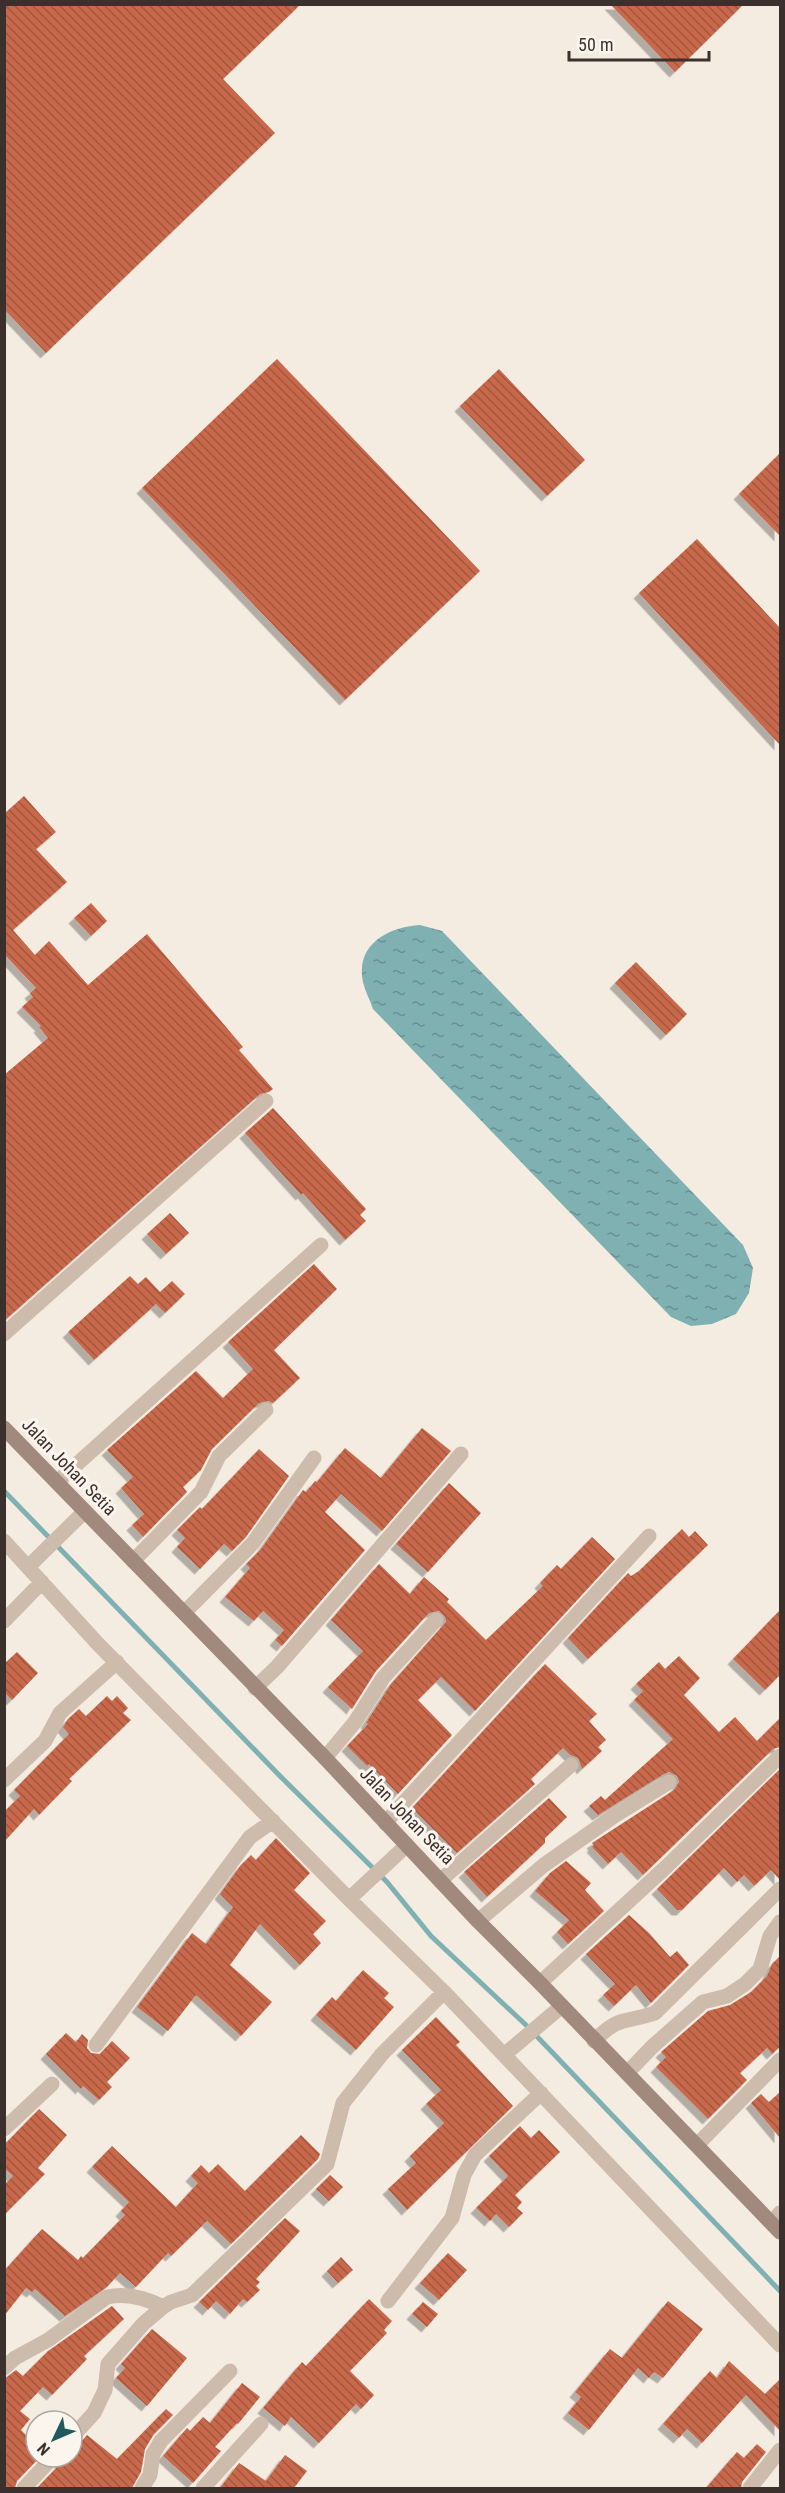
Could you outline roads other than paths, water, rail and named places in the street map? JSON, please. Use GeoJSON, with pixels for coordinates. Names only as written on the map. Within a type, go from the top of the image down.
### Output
{"type":"FeatureCollection","features":[{"type":"Feature","properties":{"kind":"main road","name":"Jalan Johan Setia"},"geometry":{"type":"LineString","coordinates":[[4,1428],[60,1479],[84,1512],[135,1558],[260,1684],[325,1758],[594,2041],[701,2140],[778,2223]]}},
{"type":"Feature","properties":{"kind":"street"},"geometry":{"type":"LineString","coordinates":[[4,1334],[266,1101]]}},
{"type":"Feature","properties":{"kind":"street"},"geometry":{"type":"LineString","coordinates":[[60,1479],[321,1245]]}},
{"type":"Feature","properties":{"kind":"street"},"geometry":{"type":"LineString","coordinates":[[135,1558],[201,1492],[219,1456],[266,1410]]}},
{"type":"Feature","properties":{"kind":"street"},"geometry":{"type":"LineString","coordinates":[[260,1684],[461,1454]]}},
{"type":"Feature","properties":{"kind":"street"},"geometry":{"type":"LineString","coordinates":[[187,1610],[253,1543],[314,1458]]}},
{"type":"Feature","properties":{"kind":"street"},"geometry":{"type":"LineString","coordinates":[[34,1561],[84,1512]]}},
{"type":"Feature","properties":{"kind":"street"},"geometry":{"type":"LineString","coordinates":[[385,1822],[649,1536]]}},
{"type":"Feature","properties":{"kind":"street"},"geometry":{"type":"LineString","coordinates":[[4,1541],[34,1561],[42,1581],[117,1662],[273,1821],[352,1894],[444,1992],[510,2050],[541,2093],[780,2346]]}},
{"type":"Feature","properties":{"kind":"street"},"geometry":{"type":"LineString","coordinates":[[4,1621],[42,1581]]}},
{"type":"Feature","properties":{"kind":"street"},"geometry":{"type":"LineString","coordinates":[[325,1758],[356,1722],[383,1678],[436,1620]]}},
{"type":"Feature","properties":{"kind":"street"},"geometry":{"type":"LineString","coordinates":[[4,1780],[45,1741],[60,1713],[117,1662]]}},
{"type":"Feature","properties":{"kind":"street"},"geometry":{"type":"LineString","coordinates":[[540,1983],[627,1904],[780,1756]]}},
{"type":"Feature","properties":{"kind":"street"},"geometry":{"type":"LineString","coordinates":[[441,1880],[571,1765]]}},
{"type":"Feature","properties":{"kind":"street"},"geometry":{"type":"LineString","coordinates":[[478,1921],[544,1865],[614,1816],[669,1782]]}},
{"type":"Feature","properties":{"kind":"street"},"geometry":{"type":"LineString","coordinates":[[96,2045],[250,1837],[273,1821]]}},
{"type":"Feature","properties":{"kind":"street"},"geometry":{"type":"LineString","coordinates":[[352,1894],[407,1845]]}},
{"type":"Feature","properties":{"kind":"street"},"geometry":{"type":"LineString","coordinates":[[594,2041],[609,2025],[624,2018],[638,2019],[655,2013],[780,1889]]}},
{"type":"Feature","properties":{"kind":"street"},"geometry":{"type":"LineString","coordinates":[[627,2073],[703,2002],[727,1996],[745,1984],[760,1969],[770,1936],[780,1922]]}},
{"type":"Feature","properties":{"kind":"street"},"geometry":{"type":"LineString","coordinates":[[84,2424],[94,2413],[105,2390],[108,2364],[144,2323],[171,2302],[192,2295],[327,2164],[343,2103],[382,2054],[444,1992]]}},
{"type":"Feature","properties":{"kind":"street"},"geometry":{"type":"LineString","coordinates":[[510,2050],[562,2006]]}},
{"type":"Feature","properties":{"kind":"street"},"geometry":{"type":"LineString","coordinates":[[701,2140],[780,2060]]}},
{"type":"Feature","properties":{"kind":"street"},"geometry":{"type":"LineString","coordinates":[[4,2129],[52,2084]]}},
{"type":"Feature","properties":{"kind":"street"},"geometry":{"type":"LineString","coordinates":[[388,2301],[452,2218],[464,2175],[475,2154],[541,2093]]}},
{"type":"Feature","properties":{"kind":"street"},"geometry":{"type":"LineString","coordinates":[[4,2368],[15,2358],[48,2340],[107,2297],[117,2295],[144,2298],[163,2307]]}},
{"type":"Feature","properties":{"kind":"street"},"geometry":{"type":"LineString","coordinates":[[142,2488],[150,2475],[153,2454],[161,2441],[230,2371]]}},
{"type":"Feature","properties":{"kind":"street"},"geometry":{"type":"LineString","coordinates":[[203,2488],[261,2424]]}},
{"type":"Feature","properties":{"kind":"street"},"geometry":{"type":"LineString","coordinates":[[750,2488],[780,2450]]}},
{"type":"Feature","properties":{"kind":"street"},"geometry":{"type":"LineString","coordinates":[[24,2488],[42,2469]]}},
{"type":"Feature","properties":{"kind":"water"},"geometry":{"type":"Polygon","coordinates":[[[420,925],[442,931],[743,1245],[753,1268],[749,1293],[736,1314],[712,1324],[691,1326],[671,1317],[373,1009],[363,982],[362,969],[364,957],[369,948],[377,940],[397,929],[420,925]]]}},
{"type":"Feature","properties":{"kind":"waterway"},"geometry":{"type":"LineString","coordinates":[[4,1491],[279,1775],[387,1882],[431,1936],[527,2026],[780,2291]]}}]}
